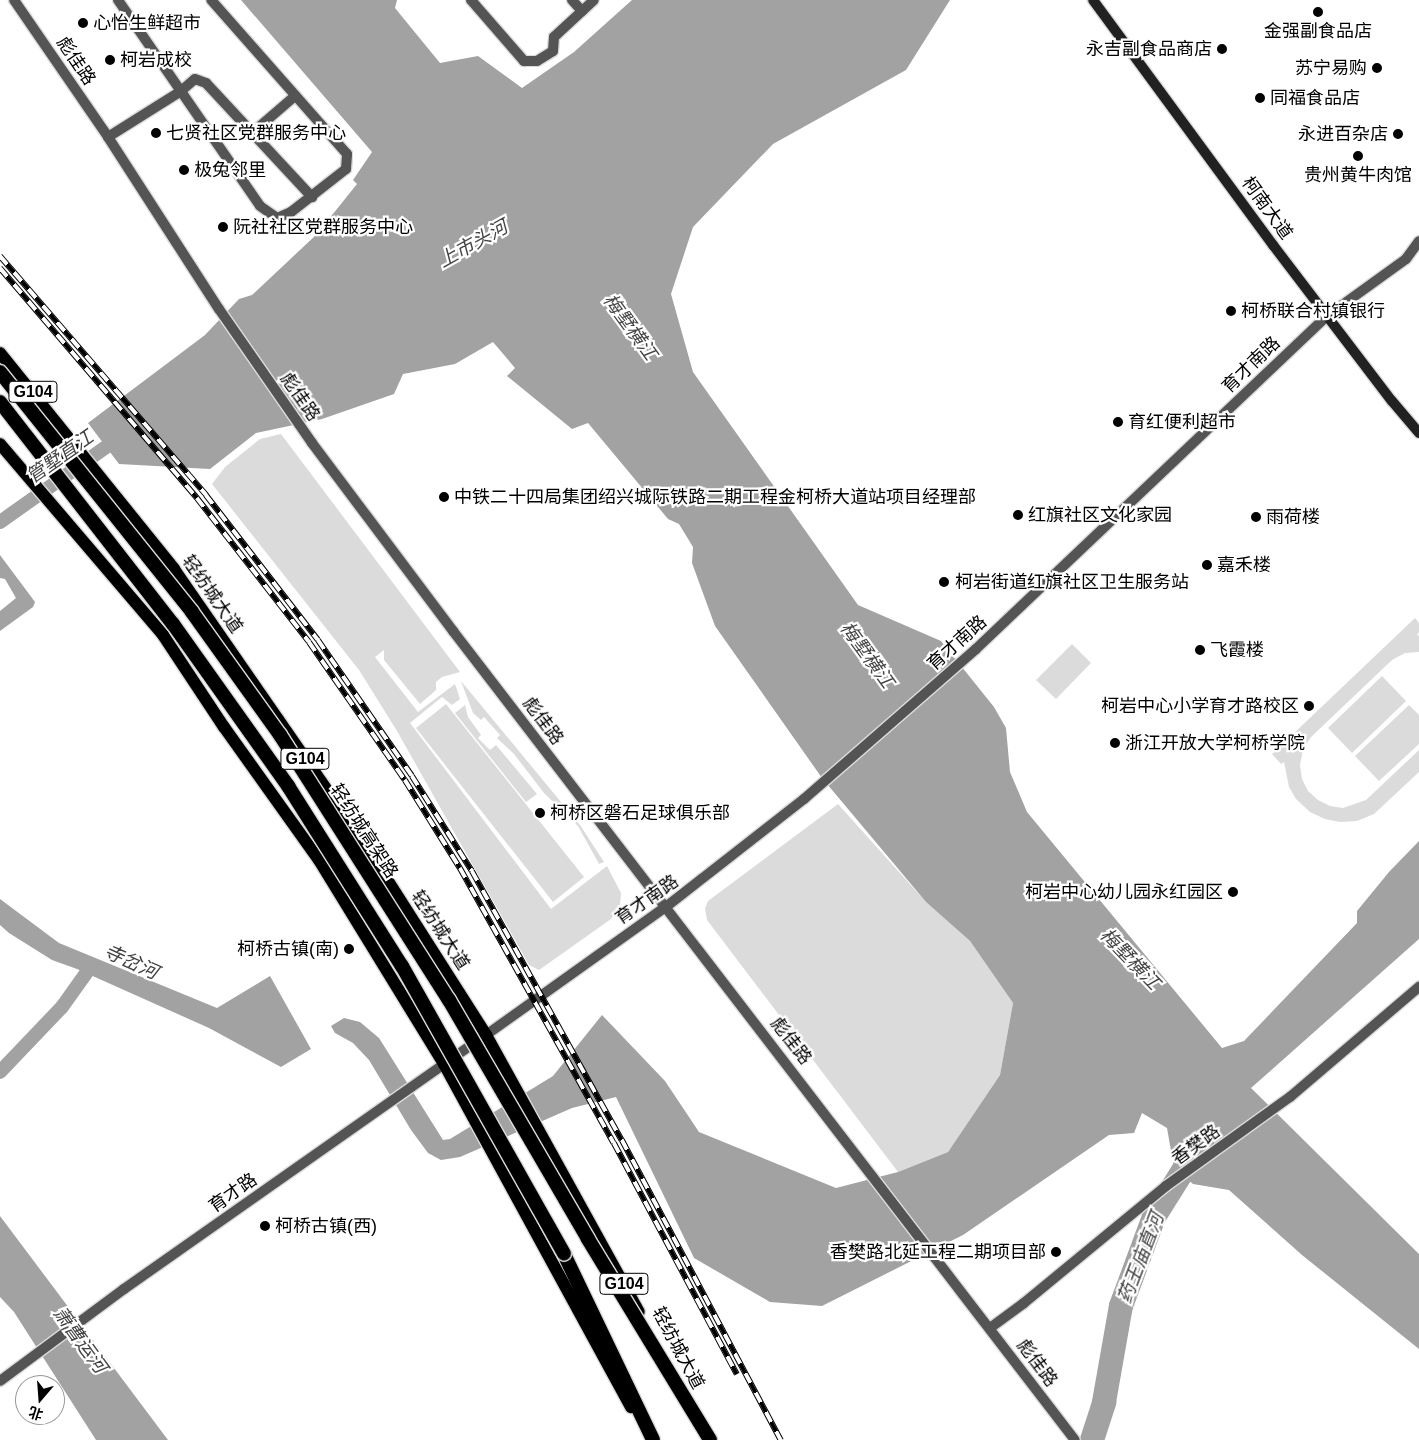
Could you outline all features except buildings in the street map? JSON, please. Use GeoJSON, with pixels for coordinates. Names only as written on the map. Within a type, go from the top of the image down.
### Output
{"type":"FeatureCollection","features":[{"type":"Feature","properties":{"kind":"highway","name":"轻纺城高架路"},"geometry":{"type":"LineString","coordinates":[[0,372],[192,612],[280,735],[449,1000],[588,1240],[709,1440]]}},
{"type":"Feature","properties":{"kind":"highway"},"geometry":{"type":"LineString","coordinates":[[0,402],[173,624],[288,786],[402,966],[564,1254],[651,1440]]}},
{"type":"Feature","properties":{"kind":"main road","name":"柯南大道"},"geometry":{"type":"LineString","coordinates":[[1093,0],[1327,316],[1419,433]]}},
{"type":"Feature","properties":{"kind":"main road","name":"轻纺城大道"},"geometry":{"type":"LineString","coordinates":[[0,353],[174,569],[344,815],[486,1035],[539,1128],[709,1440]]}},
{"type":"Feature","properties":{"kind":"main road","name":"G104"},"geometry":{"type":"LineString","coordinates":[[0,444],[163,635],[224,727],[319,860],[444,1064],[651,1440]]}},
{"type":"Feature","properties":{"kind":"street","name":"彪佳路"},"geometry":{"type":"LineString","coordinates":[[14,0],[108,137],[219,309],[312,443],[453,630],[667,906],[1075,1440]]}},
{"type":"Feature","properties":{"kind":"street"},"geometry":{"type":"LineString","coordinates":[[119,0],[260,206],[277,218],[291,212],[346,169],[347,154],[211,0]]}},
{"type":"Feature","properties":{"kind":"street"},"geometry":{"type":"LineString","coordinates":[[471,0],[524,62],[537,62],[553,50],[554,38],[594,0]]}},
{"type":"Feature","properties":{"kind":"street"},"geometry":{"type":"LineString","coordinates":[[572,0],[582,11]]}},
{"type":"Feature","properties":{"kind":"street"},"geometry":{"type":"LineString","coordinates":[[108,137],[181,91],[195,78],[206,83],[312,197]]}},
{"type":"Feature","properties":{"kind":"street"},"geometry":{"type":"LineString","coordinates":[[252,133],[295,96]]}},
{"type":"Feature","properties":{"kind":"street","name":"育才南路"},"geometry":{"type":"LineString","coordinates":[[486,1035],[667,906],[804,799],[976,649],[1327,316],[1406,260],[1419,241]]}},
{"type":"Feature","properties":{"kind":"street","name":"香樊路"},"geometry":{"type":"LineString","coordinates":[[990,1328],[1024,1303],[1166,1186],[1290,1097],[1419,987]]}},
{"type":"Feature","properties":{"kind":"street","name":"育才路"},"geometry":{"type":"LineString","coordinates":[[0,1381],[124,1289],[486,1035]]}},
{"type":"Feature","properties":{"kind":"shaded area"},"geometry":{"type":"Polygon","coordinates":[[[281,434],[460,672],[442,677],[436,682],[436,690],[420,704],[384,660],[384,650],[375,657],[418,712],[455,684],[460,699],[452,705],[442,697],[410,723],[551,909],[607,866],[621,893],[620,905],[611,919],[539,970],[529,965],[397,731],[359,670],[212,484],[225,467],[260,439],[281,434]]]}},
{"type":"Feature","properties":{"kind":"shaded area"},"geometry":{"type":"Polygon","coordinates":[[[1415,618],[1419,623],[1417,635],[1419,636],[1419,652],[1405,653],[1392,660],[1311,737],[1303,749],[1300,765],[1302,779],[1308,791],[1318,800],[1330,806],[1343,808],[1366,800],[1419,750],[1419,772],[1374,814],[1357,821],[1340,822],[1325,819],[1310,812],[1296,799],[1289,787],[1284,762],[1281,764],[1272,754],[1415,618]]]}},
{"type":"Feature","properties":{"kind":"shaded area"},"geometry":{"type":"Polygon","coordinates":[[[1072,644],[1091,663],[1056,699],[1036,680],[1072,644]]]}},
{"type":"Feature","properties":{"kind":"shaded area"},"geometry":{"type":"Polygon","coordinates":[[[1382,676],[1406,701],[1352,753],[1328,728],[1382,676]]]}},
{"type":"Feature","properties":{"kind":"shaded area"},"geometry":{"type":"Polygon","coordinates":[[[461,681],[580,825],[604,862],[599,864],[578,826],[544,793],[514,754],[497,738],[500,735],[484,717],[481,720],[473,713],[461,681]]]}},
{"type":"Feature","properties":{"kind":"shaded area"},"geometry":{"type":"Polygon","coordinates":[[[446,704],[584,877],[553,902],[416,728],[446,704]]]}},
{"type":"Feature","properties":{"kind":"shaded area"},"geometry":{"type":"Polygon","coordinates":[[[465,705],[468,717],[481,735],[478,738],[490,750],[496,745],[537,794],[526,802],[455,713],[465,705]]]}},
{"type":"Feature","properties":{"kind":"shaded area"},"geometry":{"type":"Polygon","coordinates":[[[1409,705],[1419,715],[1419,744],[1379,781],[1355,756],[1409,705]]]}},
{"type":"Feature","properties":{"kind":"shaded area"},"geometry":{"type":"Polygon","coordinates":[[[838,804],[926,902],[970,941],[1013,1003],[1000,1075],[948,1152],[898,1172],[707,920],[705,909],[708,901],[838,804]]]}},
{"type":"Feature","properties":{"kind":"water"},"geometry":{"type":"Polygon","coordinates":[[[241,0],[397,0],[395,8],[440,63],[478,56],[522,88],[574,52],[632,0],[950,0],[906,70],[773,144],[693,227],[671,294],[693,372],[858,605],[941,641],[994,707],[1006,728],[1010,772],[1027,812],[1222,1048],[1244,1041],[1357,923],[1357,911],[1389,872],[1419,841],[1419,939],[1251,1088],[1419,1254],[1419,1349],[1302,1255],[1229,1190],[1193,1184],[1174,1168],[1167,1128],[1142,1113],[1134,1133],[1109,1135],[963,1235],[822,1306],[770,1302],[694,1258],[616,1097],[572,1108],[460,1157],[441,1160],[428,1153],[411,1130],[369,1060],[353,1043],[335,1033],[331,1026],[344,1018],[360,1022],[379,1038],[443,1140],[450,1139],[553,1076],[602,1015],[665,1081],[699,1132],[836,1188],[898,1172],[948,1152],[1000,1075],[1013,1003],[970,941],[926,902],[822,778],[715,626],[692,563],[693,547],[679,524],[668,519],[588,423],[572,429],[507,376],[515,368],[493,342],[455,364],[403,374],[394,394],[322,419],[256,433],[210,469],[119,464],[88,423],[205,335],[239,299],[252,295],[316,235],[357,184],[353,180],[372,152],[241,0]]]}},
{"type":"Feature","properties":{"kind":"water"},"geometry":{"type":"Polygon","coordinates":[[[0,555],[35,602],[33,607],[0,631],[0,611],[16,598],[5,579],[0,578],[0,555]]]}},
{"type":"Feature","properties":{"kind":"water"},"geometry":{"type":"Polygon","coordinates":[[[0,899],[59,943],[217,1008],[270,976],[311,1049],[281,1067],[209,1028],[77,969],[52,960],[9,933],[0,925],[0,899]]]}},
{"type":"Feature","properties":{"kind":"water","name":"萧曹运河"},"geometry":{"type":"Polygon","coordinates":[[[0,1216],[168,1440],[96,1440],[65,1392],[65,1375],[54,1375],[14,1312],[0,1297],[0,1216]]]}},
{"type":"Feature","properties":{"kind":"waterway","name":"管墅直江"},"geometry":{"type":"LineString","coordinates":[[0,522],[116,440]]}},
{"type":"Feature","properties":{"kind":"waterway","name":"寺岔河"},"geometry":{"type":"LineString","coordinates":[[0,1072],[62,1007],[92,965]]}},
{"type":"Feature","properties":{"kind":"waterway","name":"药王庙直河"},"geometry":{"type":"LineString","coordinates":[[1092,1440],[1104,1402],[1121,1306],[1154,1217],[1189,1161]]}},
{"type":"Feature","properties":{"kind":"railway"},"geometry":{"type":"LineString","coordinates":[[0,256],[206,495],[318,640],[412,776],[472,871],[622,1140],[781,1440]]}},
{"type":"Feature","properties":{"kind":"railway"},"geometry":{"type":"LineString","coordinates":[[0,268],[197,498],[309,642],[405,780],[460,868],[614,1143],[737,1374]]}},
{"type":"Feature","properties":{"kind":"place","name":"金强副食品店"},"geometry":{"type":"Point","coordinates":[1318,12]}},
{"type":"Feature","properties":{"kind":"place","name":"心怡生鲜超市"},"geometry":{"type":"Point","coordinates":[83,23]}},
{"type":"Feature","properties":{"kind":"place","name":"永吉副食品商店"},"geometry":{"type":"Point","coordinates":[1222,49]}},
{"type":"Feature","properties":{"kind":"place","name":"柯岩成校"},"geometry":{"type":"Point","coordinates":[110,60]}},
{"type":"Feature","properties":{"kind":"place","name":"苏宁易购"},"geometry":{"type":"Point","coordinates":[1377,68]}},
{"type":"Feature","properties":{"kind":"place","name":"同福食品店"},"geometry":{"type":"Point","coordinates":[1260,98]}},
{"type":"Feature","properties":{"kind":"place","name":"七贤社区党群服务中心"},"geometry":{"type":"Point","coordinates":[156,133]}},
{"type":"Feature","properties":{"kind":"place","name":"永进百杂店"},"geometry":{"type":"Point","coordinates":[1398,134]}},
{"type":"Feature","properties":{"kind":"place","name":"贵州黄牛肉馆"},"geometry":{"type":"Point","coordinates":[1358,156]}},
{"type":"Feature","properties":{"kind":"place","name":"极兔邻里"},"geometry":{"type":"Point","coordinates":[184,170]}},
{"type":"Feature","properties":{"kind":"place","name":"阮社社区党群服务中心"},"geometry":{"type":"Point","coordinates":[223,227]}},
{"type":"Feature","properties":{"kind":"place","name":"柯桥联合村镇银行"},"geometry":{"type":"Point","coordinates":[1231,311]}},
{"type":"Feature","properties":{"kind":"place","name":"育红便利超市"},"geometry":{"type":"Point","coordinates":[1118,422]}},
{"type":"Feature","properties":{"kind":"place","name":"中铁二十四局集团绍兴城际铁路二期工程金柯桥大道站项目经理部"},"geometry":{"type":"Point","coordinates":[444,497]}},
{"type":"Feature","properties":{"kind":"place","name":"红旗社区文化家园"},"geometry":{"type":"Point","coordinates":[1018,515]}},
{"type":"Feature","properties":{"kind":"place","name":"雨荷楼"},"geometry":{"type":"Point","coordinates":[1256,517]}},
{"type":"Feature","properties":{"kind":"place","name":"嘉禾楼"},"geometry":{"type":"Point","coordinates":[1207,565]}},
{"type":"Feature","properties":{"kind":"place","name":"柯岩街道红旗社区卫生服务站"},"geometry":{"type":"Point","coordinates":[944,582]}},
{"type":"Feature","properties":{"kind":"place","name":"飞霞楼"},"geometry":{"type":"Point","coordinates":[1200,650]}},
{"type":"Feature","properties":{"kind":"place","name":"柯岩中心小学育才路校区"},"geometry":{"type":"Point","coordinates":[1309,706]}},
{"type":"Feature","properties":{"kind":"place","name":"浙江开放大学柯桥学院"},"geometry":{"type":"Point","coordinates":[1115,743]}},
{"type":"Feature","properties":{"kind":"place","name":"柯桥区磐石足球俱乐部"},"geometry":{"type":"Point","coordinates":[540,813]}},
{"type":"Feature","properties":{"kind":"place","name":"柯岩中心幼儿园永红园区"},"geometry":{"type":"Point","coordinates":[1233,892]}},
{"type":"Feature","properties":{"kind":"place","name":"柯桥古镇(南)"},"geometry":{"type":"Point","coordinates":[349,949]}},
{"type":"Feature","properties":{"kind":"place","name":"柯桥古镇(西)"},"geometry":{"type":"Point","coordinates":[265,1226]}},
{"type":"Feature","properties":{"kind":"place","name":"香樊路北延工程二期项目部"},"geometry":{"type":"Point","coordinates":[1056,1252]}},
{"type":"Feature","properties":{"kind":"water label","name":"上市头河"},"geometry":{"type":"Point","coordinates":[473,244]}},
{"type":"Feature","properties":{"kind":"water label","name":"梅墅横江"},"geometry":{"type":"Point","coordinates":[630,327]}},
{"type":"Feature","properties":{"kind":"water label","name":"梅墅横江"},"geometry":{"type":"Point","coordinates":[867,655]}},
{"type":"Feature","properties":{"kind":"water label","name":"梅墅横江"},"geometry":{"type":"Point","coordinates":[1130,959]}}]}
